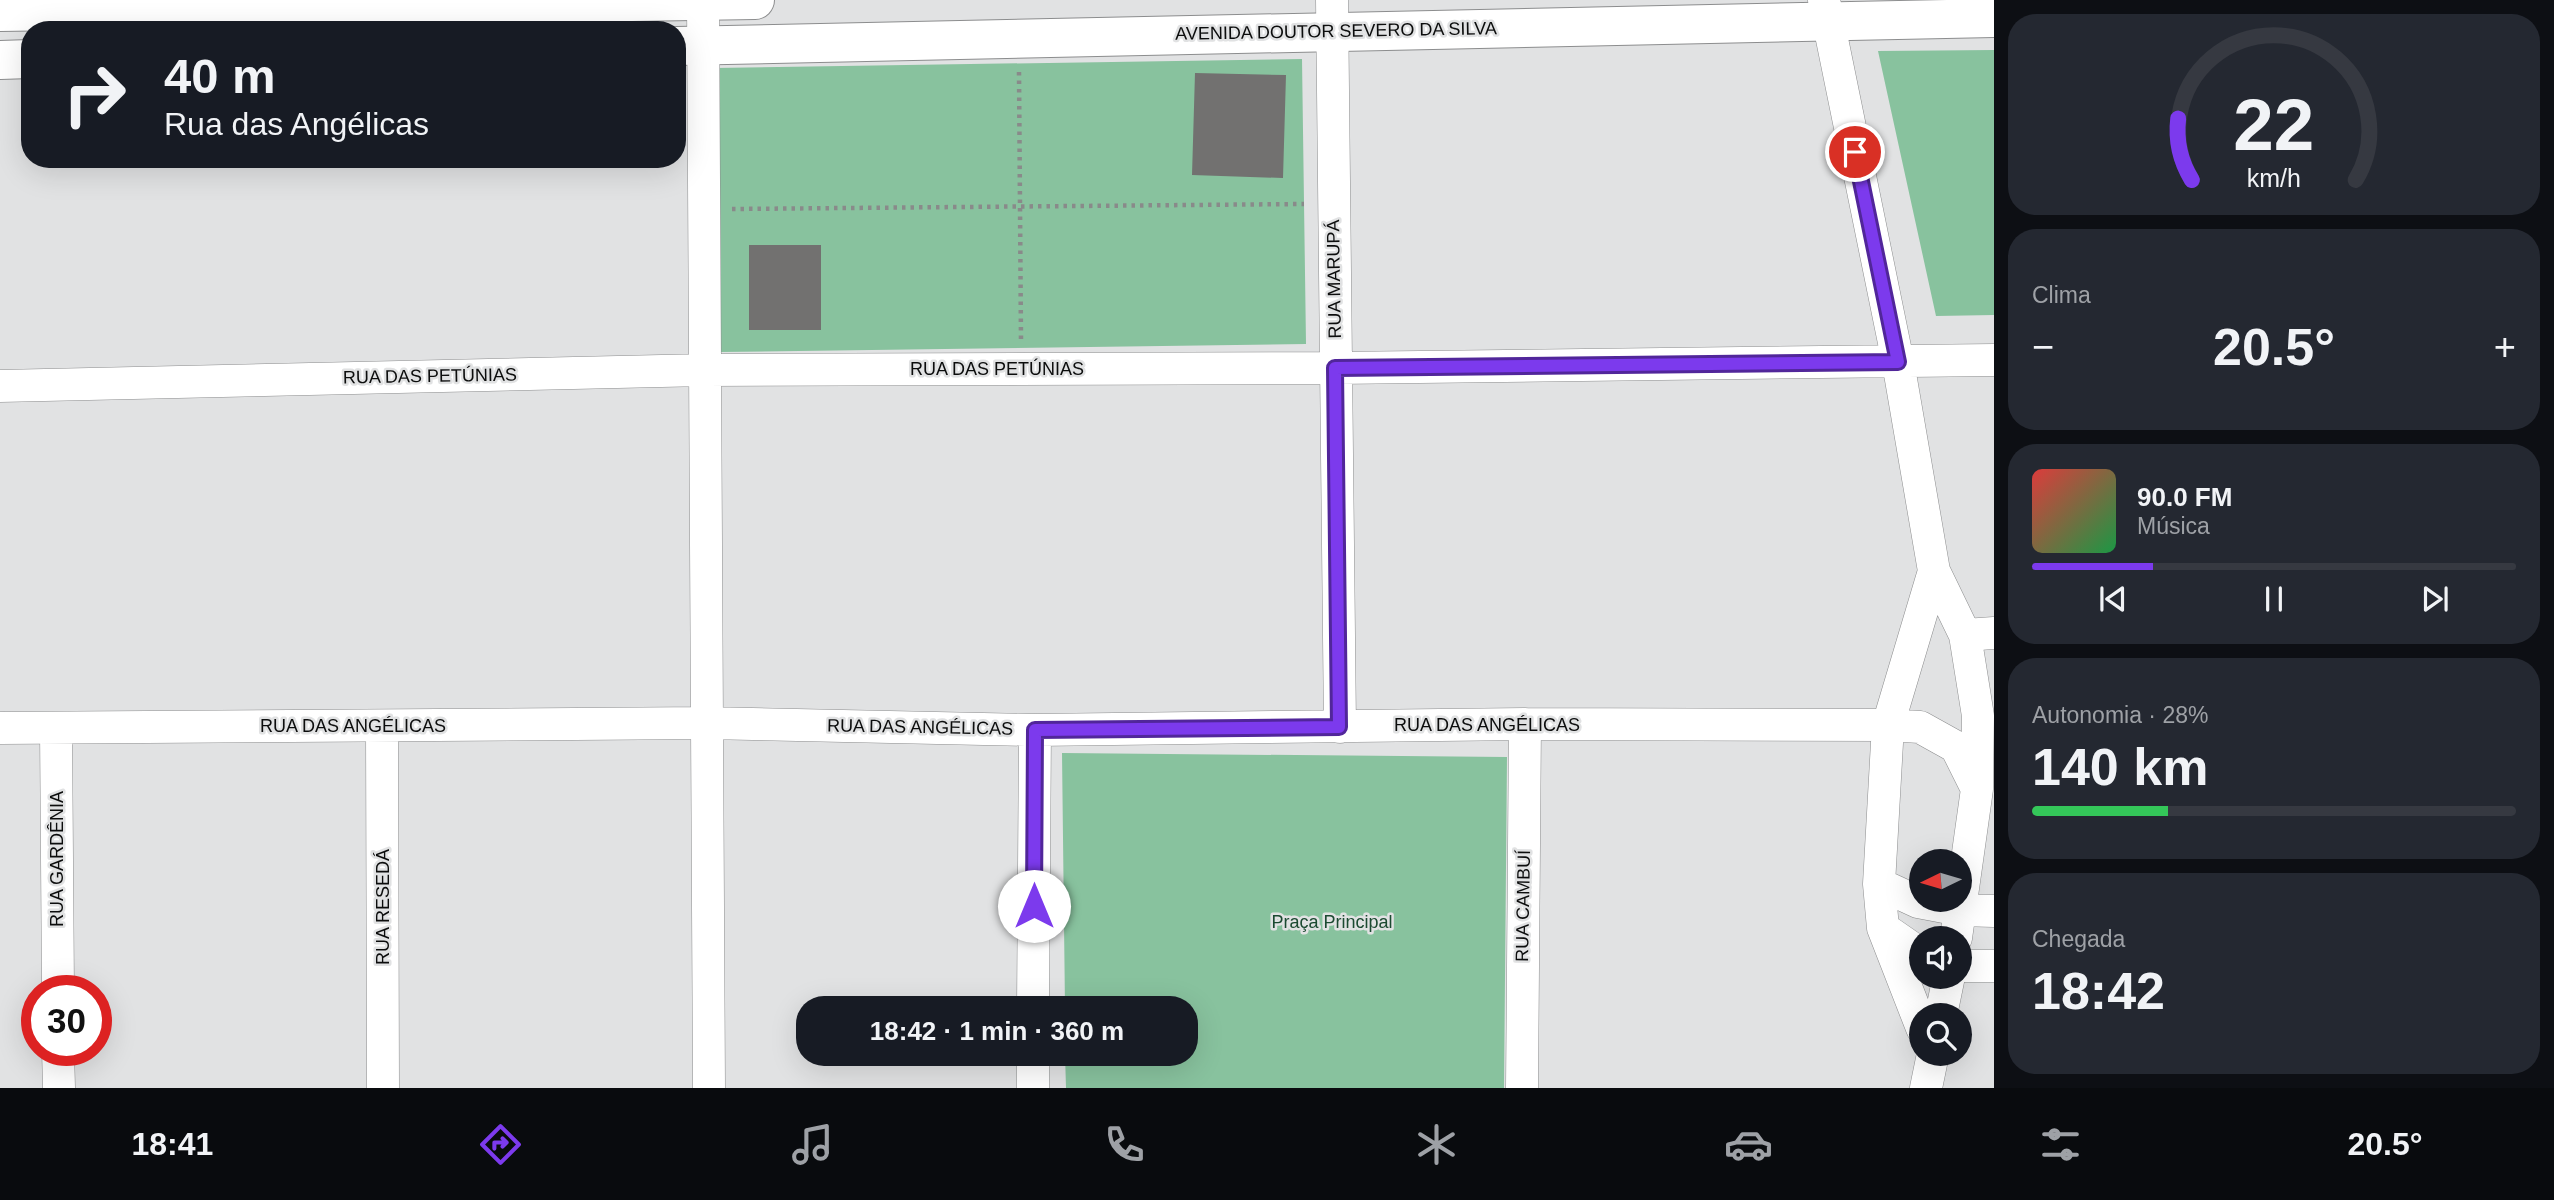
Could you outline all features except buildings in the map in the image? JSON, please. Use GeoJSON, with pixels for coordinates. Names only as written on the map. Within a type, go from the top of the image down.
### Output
{"type":"FeatureCollection","features":[{"type":"Feature","properties":{"kind":"main road"},"geometry":{"type":"LineString","coordinates":[[0,12],[755,0]]}},
{"type":"Feature","properties":{"kind":"main road","name":"AVENIDA DOUTOR SEVERO DA SILVA"},"geometry":{"type":"LineString","coordinates":[[690,46],[1332,16],[1826,11],[1994,18]]}},
{"type":"Feature","properties":{"kind":"main road"},"geometry":{"type":"LineString","coordinates":[[0,60],[21,59]]}},
{"type":"Feature","properties":{"kind":"street"},"geometry":{"type":"LineString","coordinates":[[703,1],[690,46],[705,370],[709,1088]]}},
{"type":"Feature","properties":{"kind":"street"},"geometry":{"type":"LineString","coordinates":[[1826,11],[1898,362],[1934,571],[1980,634],[1977,789],[1958,924]]}},
{"type":"Feature","properties":{"kind":"street","name":"RUA MARUPÁ"},"geometry":{"type":"LineString","coordinates":[[1332,16],[1339,727]]}},
{"type":"Feature","properties":{"kind":"street","name":"RUA DAS PETÚNIAS"},"geometry":{"type":"LineString","coordinates":[[0,386],[705,370],[1335,368],[1994,360]]}},
{"type":"Feature","properties":{"kind":"street"},"geometry":{"type":"LineString","coordinates":[[1912,1003],[1883,928],[1880,884],[1888,725],[1934,571]]}},
{"type":"Feature","properties":{"kind":"street","name":"RUA DAS ANGÉLICAS"},"geometry":{"type":"LineString","coordinates":[[0,729],[707,723],[1035,730],[1525,724],[1888,725],[1920,727],[1956,747],[1977,789]]}},
{"type":"Feature","properties":{"kind":"street","name":"RUA CAMBUÍ"},"geometry":{"type":"LineString","coordinates":[[1522,1088],[1525,724]]}},
{"type":"Feature","properties":{"kind":"street","name":"RUA RESEDÁ"},"geometry":{"type":"LineString","coordinates":[[382,726],[383,1088]]}},
{"type":"Feature","properties":{"kind":"street","name":"RUA GARDÊNIA"},"geometry":{"type":"LineString","coordinates":[[56,728],[58,975]]}},
{"type":"Feature","properties":{"kind":"street"},"geometry":{"type":"LineString","coordinates":[[1033,996],[1035,730]]}},
{"type":"Feature","properties":{"kind":"street"},"geometry":{"type":"LineString","coordinates":[[1880,884],[1958,924],[1994,911]]}},
{"type":"Feature","properties":{"kind":"street"},"geometry":{"type":"LineString","coordinates":[[1883,928],[1909,946]]}},
{"type":"Feature","properties":{"kind":"street"},"geometry":{"type":"LineString","coordinates":[[1972,966],[1994,966]]}},
{"type":"Feature","properties":{"kind":"street"},"geometry":{"type":"LineString","coordinates":[[58,1066],[59,1088]]}},
{"type":"Feature","properties":{"kind":"street"},"geometry":{"type":"LineString","coordinates":[[1033,1066],[1033,1088]]}},
{"type":"Feature","properties":{"kind":"street"},"geometry":{"type":"LineString","coordinates":[[1926,1088],[1928,1066]]}},
{"type":"Feature","properties":{"kind":"path"},"geometry":{"type":"LineString","coordinates":[[1019,63],[1021,348]]}},
{"type":"Feature","properties":{"kind":"path"},"geometry":{"type":"LineString","coordinates":[[731,209],[1304,204]]}},
{"type":"Feature","properties":{"kind":"green space"},"geometry":{"type":"Polygon","coordinates":[[[1994,50],[1994,315],[1936,316],[1878,51],[1994,50]]]}},
{"type":"Feature","properties":{"kind":"green space"},"geometry":{"type":"Polygon","coordinates":[[[1302,59],[1306,344],[720,352],[715,68],[1302,59]]]}},
{"type":"Feature","properties":{"kind":"green space","name":"Praça Principal"},"geometry":{"type":"Polygon","coordinates":[[[1062,753],[1507,757],[1504,1088],[1066,1088],[1065,1066],[1198,1066],[1198,996],[1065,996],[1062,753]]]}},
{"type":"Feature","properties":{"kind":"route"},"geometry":{"type":"LineString","coordinates":[[1034,906],[1035,730],[1339,727],[1335,368],[1898,362],[1855,152]]}}]}
